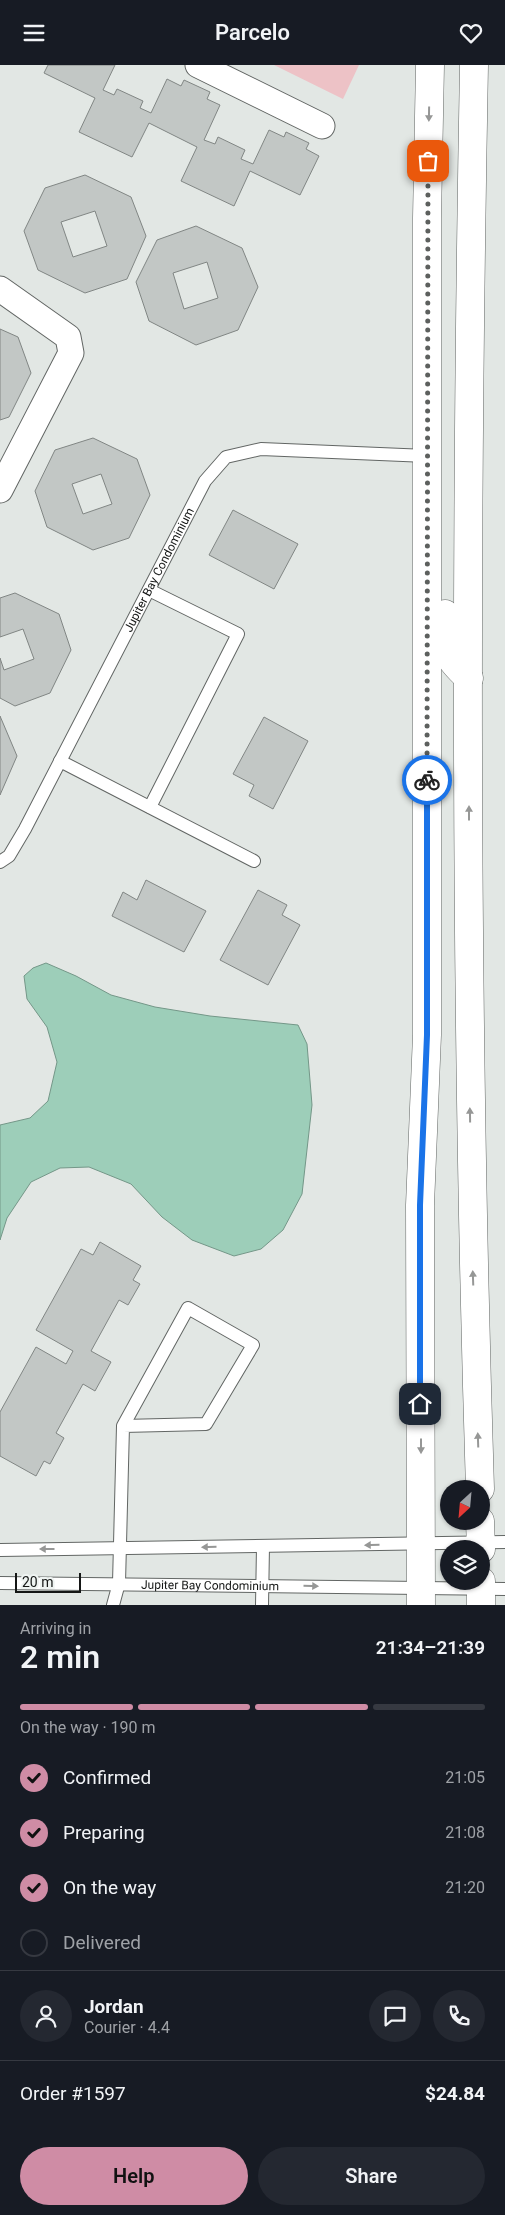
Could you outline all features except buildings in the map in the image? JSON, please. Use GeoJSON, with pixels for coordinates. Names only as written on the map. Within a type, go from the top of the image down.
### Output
{"type":"FeatureCollection","features":[{"type":"Feature","properties":{"kind":"main road"},"geometry":{"type":"LineString","coordinates":[[421,1597],[420,1205],[427,1035],[427,456],[430,65]]}},
{"type":"Feature","properties":{"kind":"main road"},"geometry":{"type":"LineString","coordinates":[[458,65],[458,108],[472,152]]}},
{"type":"Feature","properties":{"kind":"main road"},"geometry":{"type":"LineString","coordinates":[[474,65],[469,678],[470,1039],[472,1215],[480,1480]]}},
{"type":"Feature","properties":{"kind":"main road"},"geometry":{"type":"LineString","coordinates":[[428,488],[446,537],[444,646],[454,665],[469,678]]}},
{"type":"Feature","properties":{"kind":"main road"},"geometry":{"type":"LineString","coordinates":[[427,703],[442,714],[452,729],[451,829],[456,956],[470,1039]]}},
{"type":"Feature","properties":{"kind":"street"},"geometry":{"type":"LineString","coordinates":[[198,65],[322,125]]}},
{"type":"Feature","properties":{"kind":"street"},"geometry":{"type":"LineString","coordinates":[[0,289],[68,337],[71,353],[0,491]]}},
{"type":"Feature","properties":{"kind":"lane","name":"Jupiter Bay Condominium"},"geometry":{"type":"LineString","coordinates":[[0,862],[9,857],[206,481],[226,457],[261,449],[427,456]]}},
{"type":"Feature","properties":{"kind":"lane"},"geometry":{"type":"LineString","coordinates":[[149,590],[238,634],[150,807]]}},
{"type":"Feature","properties":{"kind":"lane"},"geometry":{"type":"LineString","coordinates":[[60,761],[254,861]]}},
{"type":"Feature","properties":{"kind":"lane"},"geometry":{"type":"LineString","coordinates":[[113,1605],[118,1583],[120,1549],[123,1425],[188,1308],[253,1345],[206,1424],[123,1425]]}},
{"type":"Feature","properties":{"kind":"lane"},"geometry":{"type":"LineString","coordinates":[[0,1550],[421,1544],[487,1539]]}},
{"type":"Feature","properties":{"kind":"lane"},"geometry":{"type":"LineString","coordinates":[[262,1546],[262,1605]]}},
{"type":"Feature","properties":{"kind":"lane","name":"Jupiter Bay Condominium"},"geometry":{"type":"LineString","coordinates":[[0,1583],[262,1585],[421,1597],[487,1591]]}},
{"type":"Feature","properties":{"kind":"shaded area"},"geometry":{"type":"Polygon","coordinates":[[[274,65],[359,65],[343,99],[274,65]]]}},
{"type":"Feature","properties":{"kind":"shaded area"},"geometry":{"type":"Polygon","coordinates":[[[46,963],[76,976],[111,995],[155,1007],[210,1016],[298,1025],[307,1044],[312,1105],[302,1194],[283,1230],[261,1249],[234,1256],[192,1240],[162,1217],[131,1184],[89,1167],[60,1168],[31,1182],[7,1218],[0,1240],[0,1125],[30,1118],[48,1101],[57,1062],[47,1027],[27,999],[24,976],[33,968],[46,963]]]}},
{"type":"Feature","properties":{"kind":"way so far"},"geometry":{"type":"LineString","coordinates":[[427,780],[428,161]]}},
{"type":"Feature","properties":{"kind":"route"},"geometry":{"type":"LineString","coordinates":[[420,1404],[420,1205],[427,1035],[427,780]]}}]}
